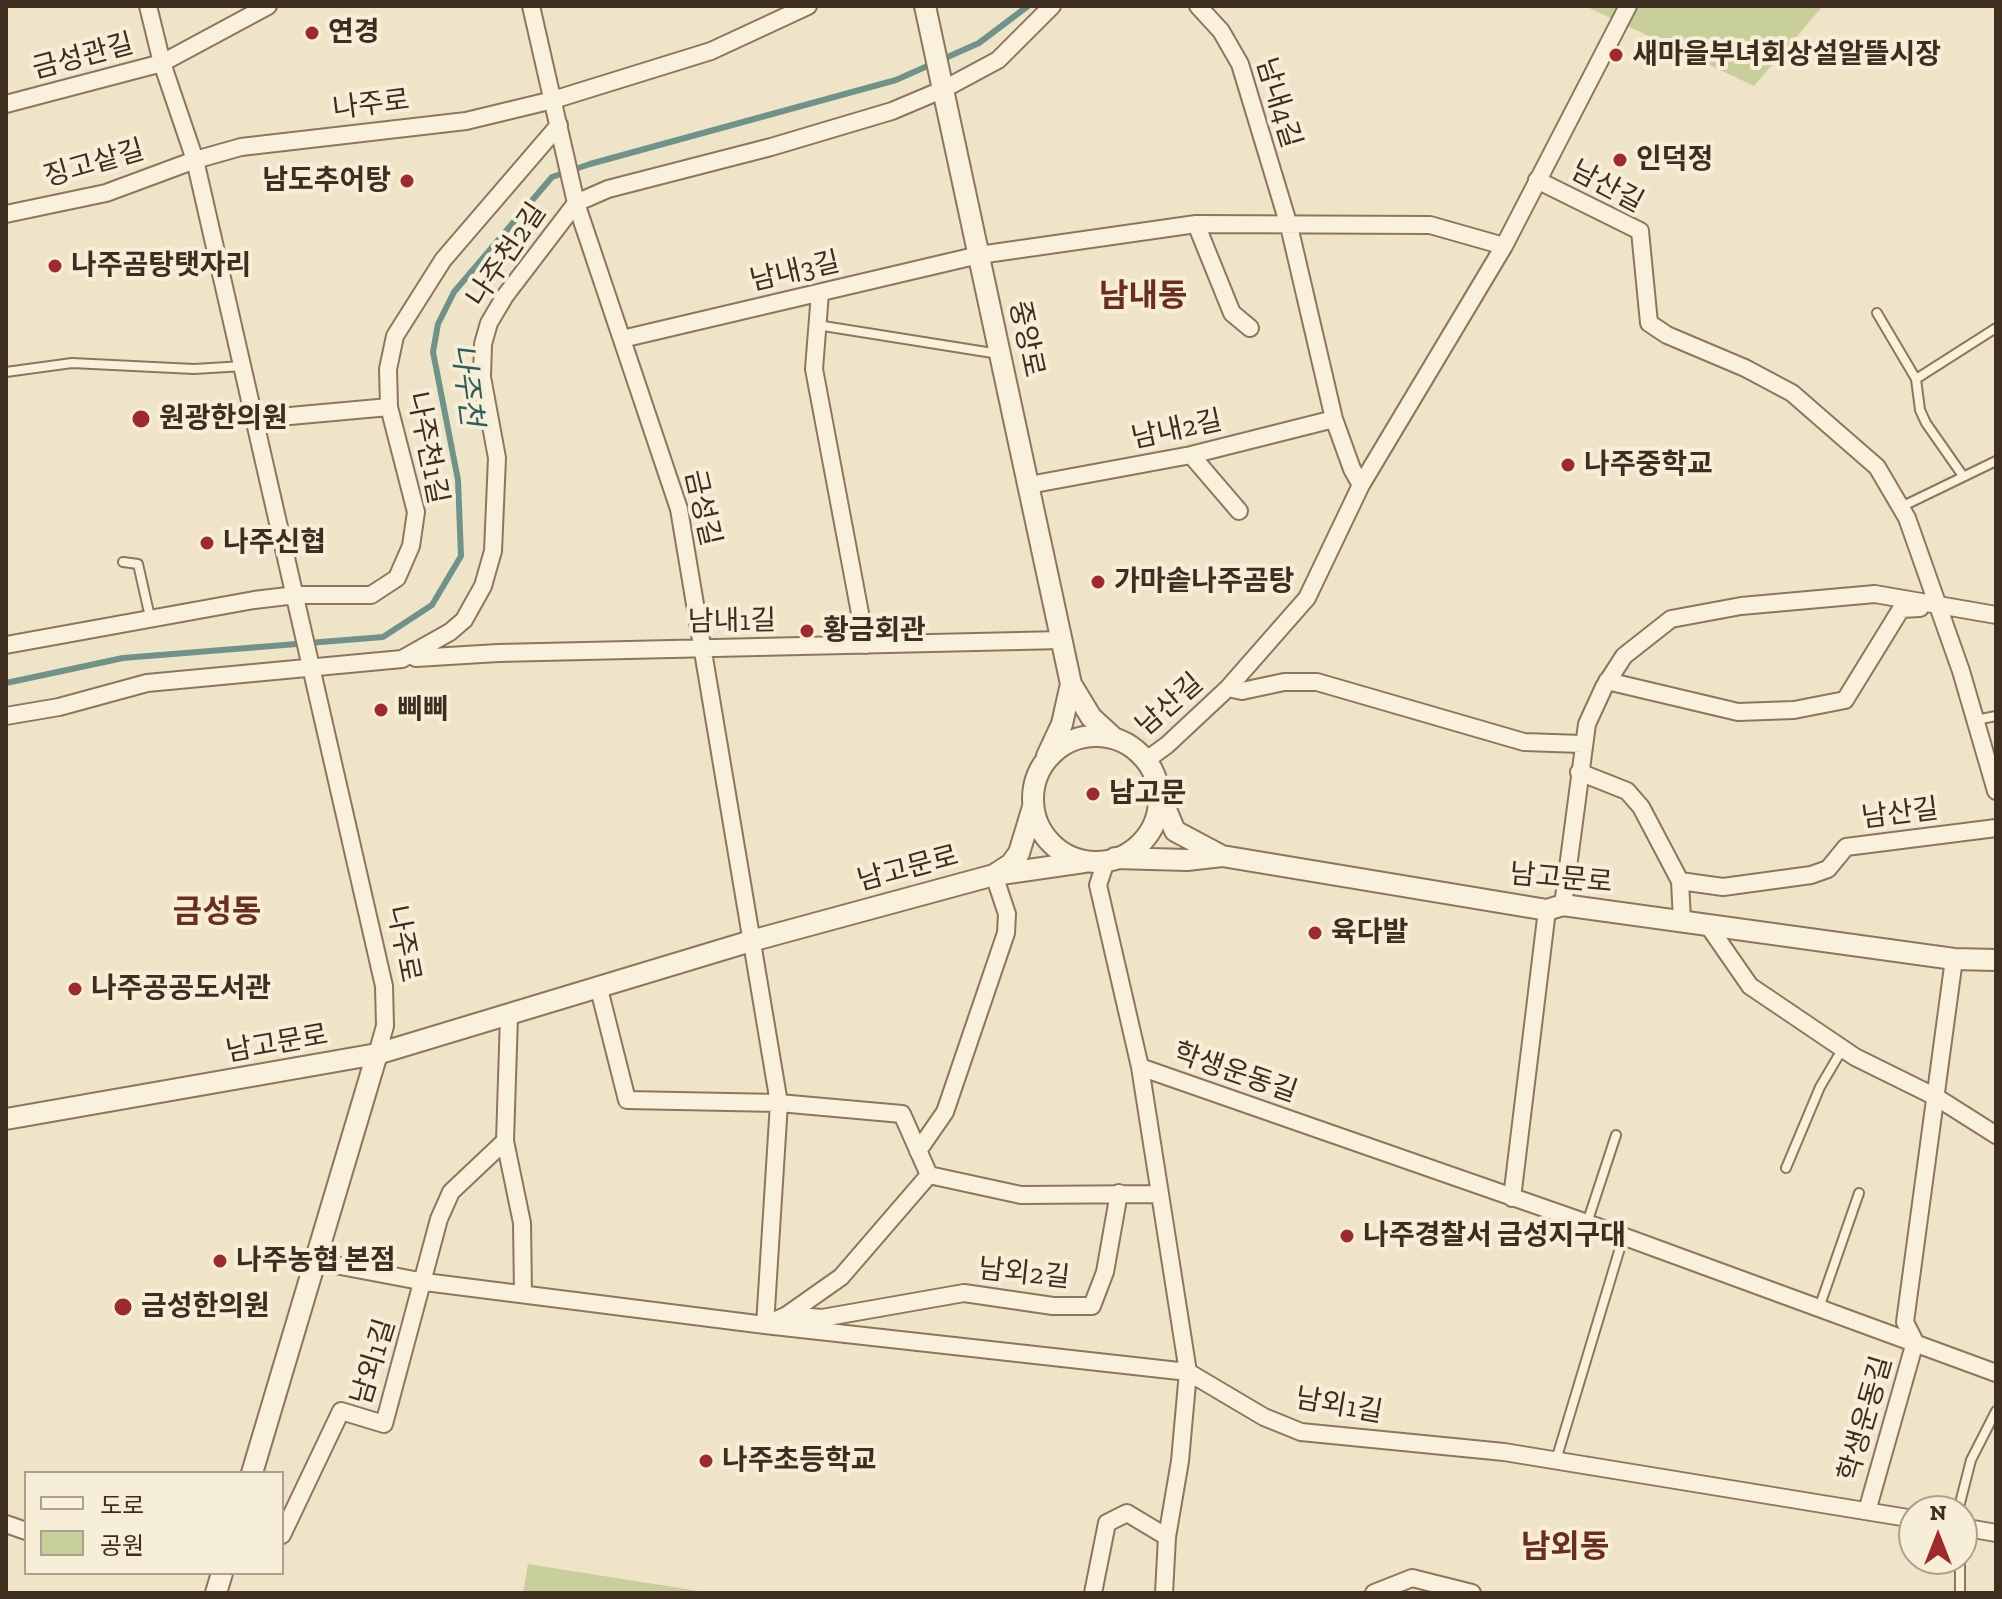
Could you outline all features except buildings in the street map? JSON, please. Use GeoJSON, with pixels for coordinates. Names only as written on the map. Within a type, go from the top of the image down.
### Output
{"type":"FeatureCollection","features":[{"type":"Feature","properties":{"kind":"street","name":"금성관길"},"geometry":{"type":"LineString","coordinates":[[6,104],[162,63],[148,6]]}},
{"type":"Feature","properties":{"kind":"street"},"geometry":{"type":"LineString","coordinates":[[162,63],[268,6]]}},
{"type":"Feature","properties":{"kind":"street","name":"금성길"},"geometry":{"type":"LineString","coordinates":[[531,6],[576,203],[679,509],[751,941]]}},
{"type":"Feature","properties":{"kind":"street"},"geometry":{"type":"LineString","coordinates":[[553,100],[711,51],[808,6]]}},
{"type":"Feature","properties":{"kind":"street","name":"중앙로"},"geometry":{"type":"LineString","coordinates":[[925,6],[1071,684]]}},
{"type":"Feature","properties":{"kind":"street","name":"나주천2길"},"geometry":{"type":"LineString","coordinates":[[6,716],[59,707],[147,683],[313,662],[402,659],[450,632],[464,620],[483,586],[493,551],[497,458],[482,377],[483,344],[489,323],[505,296],[576,203],[608,189],[771,147],[892,111],[998,60],[1052,6]]}},
{"type":"Feature","properties":{"kind":"street","name":"남내4길"},"geometry":{"type":"LineString","coordinates":[[1198,6],[1221,31],[1240,64],[1289,226],[1334,419],[1361,485]]}},
{"type":"Feature","properties":{"kind":"street"},"geometry":{"type":"LineString","coordinates":[[1537,180],[1628,6]]}},
{"type":"Feature","properties":{"kind":"street","name":"나주로"},"geometry":{"type":"LineString","coordinates":[[162,63],[195,160],[313,662],[384,986],[385,1026],[253,1471]]}},
{"type":"Feature","properties":{"kind":"street","name":"나주로"},"geometry":{"type":"LineString","coordinates":[[195,160],[241,147],[466,121],[553,100]]}},
{"type":"Feature","properties":{"kind":"street","name":"나주천1길"},"geometry":{"type":"LineString","coordinates":[[6,645],[150,617],[297,598],[371,595],[397,578],[405,565],[416,512],[389,407],[390,352],[399,327],[443,260],[559,125]]}},
{"type":"Feature","properties":{"kind":"street","name":"징고샅길"},"geometry":{"type":"LineString","coordinates":[[6,214],[106,193],[195,160]]}},
{"type":"Feature","properties":{"kind":"street","name":"남산길"},"geometry":{"type":"LineString","coordinates":[[1145,761],[1167,745],[1228,688],[1307,598],[1361,485],[1504,246],[1537,180],[1640,231],[1649,323],[1667,335],[1745,368],[1792,393],[1877,467],[1901,507],[1976,720],[1996,791]]}},
{"type":"Feature","properties":{"kind":"street"},"geometry":{"type":"LineString","coordinates":[[1196,224],[1232,313],[1250,328]]}},
{"type":"Feature","properties":{"kind":"street"},"geometry":{"type":"LineString","coordinates":[[979,255],[1196,224],[1430,225],[1504,246]]}},
{"type":"Feature","properties":{"kind":"street","name":"남내3길"},"geometry":{"type":"LineString","coordinates":[[622,339],[979,255]]}},
{"type":"Feature","properties":{"kind":"street"},"geometry":{"type":"LineString","coordinates":[[820,293],[815,377],[866,645]]}},
{"type":"Feature","properties":{"kind":"street"},"geometry":{"type":"LineString","coordinates":[[257,419],[389,407]]}},
{"type":"Feature","properties":{"kind":"street","name":"남내2길"},"geometry":{"type":"LineString","coordinates":[[1029,485],[1191,455],[1334,419]]}},
{"type":"Feature","properties":{"kind":"street"},"geometry":{"type":"LineString","coordinates":[[1191,455],[1239,511]]}},
{"type":"Feature","properties":{"kind":"street"},"geometry":{"type":"LineString","coordinates":[[1512,1198],[1582,744],[1587,724],[1607,681],[1624,656],[1671,619],[1741,606],[1862,594],[1996,615]]}},
{"type":"Feature","properties":{"kind":"street"},"geometry":{"type":"LineString","coordinates":[[1607,681],[1738,712],[1794,710],[1845,700],[1901,609],[1937,607]]}},
{"type":"Feature","properties":{"kind":"street","name":"남내1길"},"geometry":{"type":"LineString","coordinates":[[402,659],[446,654],[1062,640]]}},
{"type":"Feature","properties":{"kind":"street","name":"남산길"},"geometry":{"type":"LineString","coordinates":[[1228,688],[1242,691],[1284,682],[1317,682],[1524,742],[1582,744]]}},
{"type":"Feature","properties":{"kind":"street"},"geometry":{"type":"LineString","coordinates":[[1071,684],[1091,717],[1145,761],[1175,831],[1222,856]]}},
{"type":"Feature","properties":{"kind":"street"},"geometry":{"type":"LineString","coordinates":[[994,875],[1011,864],[1019,853],[1033,807],[1034,787],[1040,768],[1057,739],[1071,684]]}},
{"type":"Feature","properties":{"kind":"street"},"geometry":{"type":"LineString","coordinates":[[1040,768],[1054,751],[1073,741],[1093,736],[1115,739]]}},
{"type":"Feature","properties":{"kind":"street"},"geometry":{"type":"LineString","coordinates":[[1579,772],[1627,791],[1641,807],[1680,881],[1682,920]]}},
{"type":"Feature","properties":{"kind":"street"},"geometry":{"type":"LineString","coordinates":[[1033,807],[1039,827],[1050,843],[1067,855],[1102,860],[1142,843],[1153,826],[1159,806],[1157,784]]}},
{"type":"Feature","properties":{"kind":"street","name":"남산길"},"geometry":{"type":"LineString","coordinates":[[1680,881],[1723,887],[1811,875],[1828,869],[1846,847],[1996,828]]}},
{"type":"Feature","properties":{"kind":"street"},"geometry":{"type":"LineString","coordinates":[[994,875],[1102,860],[1187,860],[1222,856]]}},
{"type":"Feature","properties":{"kind":"street","name":"남고문로"},"geometry":{"type":"LineString","coordinates":[[1222,856],[1555,907],[1682,920],[1954,959],[1996,960]]}},
{"type":"Feature","properties":{"kind":"street","name":"학생운동길"},"geometry":{"type":"LineString","coordinates":[[1102,860],[1098,885],[1140,1067],[1587,1223],[1996,1373]]}},
{"type":"Feature","properties":{"kind":"street","name":"남고문로"},"geometry":{"type":"LineString","coordinates":[[6,1119],[377,1054],[751,941],[994,875],[1007,914],[1006,933],[945,1112],[918,1151]]}},
{"type":"Feature","properties":{"kind":"street"},"geometry":{"type":"LineString","coordinates":[[1707,924],[1750,986],[1843,1048],[1936,1097],[1996,1135]]}},
{"type":"Feature","properties":{"kind":"street"},"geometry":{"type":"LineString","coordinates":[[751,941],[779,1103],[765,1325],[787,1315],[841,1277],[929,1175]]}},
{"type":"Feature","properties":{"kind":"street"},"geometry":{"type":"LineString","coordinates":[[1915,1342],[1905,1322],[1954,959]]}},
{"type":"Feature","properties":{"kind":"street"},"geometry":{"type":"LineString","coordinates":[[599,989],[627,1100],[779,1103],[902,1114],[929,1175]]}},
{"type":"Feature","properties":{"kind":"street"},"geometry":{"type":"LineString","coordinates":[[509,1016],[505,1141],[522,1223],[523,1293]]}},
{"type":"Feature","properties":{"kind":"street"},"geometry":{"type":"LineString","coordinates":[[1140,1067],[1188,1372],[1180,1461],[1167,1537],[1168,1592]]}},
{"type":"Feature","properties":{"kind":"street"},"geometry":{"type":"LineString","coordinates":[[425,1282],[439,1219],[451,1192],[505,1141]]}},
{"type":"Feature","properties":{"kind":"street"},"geometry":{"type":"LineString","coordinates":[[929,1175],[1021,1195],[1158,1194]]}},
{"type":"Feature","properties":{"kind":"street","name":"남외2길"},"geometry":{"type":"LineString","coordinates":[[787,1315],[822,1318],[964,1293],[1053,1306],[1092,1306],[1105,1272],[1119,1193]]}},
{"type":"Feature","properties":{"kind":"street","name":"남외1길"},"geometry":{"type":"LineString","coordinates":[[314,1261],[425,1282],[765,1325],[1188,1372],[1264,1417],[1301,1432],[1556,1460],[1898,1516]]}},
{"type":"Feature","properties":{"kind":"street","name":"남외1길"},"geometry":{"type":"LineString","coordinates":[[284,1531],[341,1411],[384,1424],[425,1282]]}},
{"type":"Feature","properties":{"kind":"street","name":"학생운동길"},"geometry":{"type":"LineString","coordinates":[[1867,1511],[1915,1342]]}},
{"type":"Feature","properties":{"kind":"street"},"geometry":{"type":"LineString","coordinates":[[1093,1593],[1107,1523],[1127,1513],[1167,1537]]}},
{"type":"Feature","properties":{"kind":"street"},"geometry":{"type":"LineString","coordinates":[[1374,1593],[1412,1578],[1472,1593]]}},
{"type":"Feature","properties":{"kind":"lane"},"geometry":{"type":"LineString","coordinates":[[1877,313],[1916,379],[1920,410],[1926,423],[1963,476]]}},
{"type":"Feature","properties":{"kind":"lane","name":"남내3길"},"geometry":{"type":"LineString","coordinates":[[817,325],[1000,354]]}},
{"type":"Feature","properties":{"kind":"lane"},"geometry":{"type":"LineString","coordinates":[[1916,379],[1996,328]]}},
{"type":"Feature","properties":{"kind":"lane"},"geometry":{"type":"LineString","coordinates":[[6,372],[72,363],[194,369],[244,366]]}},
{"type":"Feature","properties":{"kind":"lane"},"geometry":{"type":"LineString","coordinates":[[1901,507],[1996,461]]}},
{"type":"Feature","properties":{"kind":"lane"},"geometry":{"type":"LineString","coordinates":[[123,562],[138,564],[150,617]]}},
{"type":"Feature","properties":{"kind":"lane"},"geometry":{"type":"LineString","coordinates":[[1976,720],[1996,716]]}},
{"type":"Feature","properties":{"kind":"lane"},"geometry":{"type":"LineString","coordinates":[[1786,1168],[1820,1087],[1843,1048]]}},
{"type":"Feature","properties":{"kind":"lane"},"geometry":{"type":"LineString","coordinates":[[1587,1223],[1616,1135]]}},
{"type":"Feature","properties":{"kind":"lane"},"geometry":{"type":"LineString","coordinates":[[1819,1308],[1859,1193]]}},
{"type":"Feature","properties":{"kind":"lane"},"geometry":{"type":"LineString","coordinates":[[1556,1460],[1623,1238]]}},
{"type":"Feature","properties":{"kind":"lane"},"geometry":{"type":"LineString","coordinates":[[1962,1495],[1971,1460],[1996,1411]]}},
{"type":"Feature","properties":{"kind":"green space"},"geometry":{"type":"Polygon","coordinates":[[[1585,6],[1823,6],[1754,86],[1585,6]]]}},
{"type":"Feature","properties":{"kind":"green space"},"geometry":{"type":"Polygon","coordinates":[[[528,1564],[711,1593],[523,1593],[528,1564]]]}},
{"type":"Feature","properties":{"kind":"waterway","name":"나주천"},"geometry":{"type":"LineString","coordinates":[[6,683],[123,658],[383,637],[432,605],[461,556],[458,480],[433,352],[438,324],[454,292],[552,177],[896,80],[979,43],[1028,6]]}},
{"type":"Feature","properties":{"kind":"place","name":"연경"},"geometry":{"type":"Point","coordinates":[312,33]}},
{"type":"Feature","properties":{"kind":"place","name":"새마을부녀회상설알뜰시장"},"geometry":{"type":"Point","coordinates":[1616,55]}},
{"type":"Feature","properties":{"kind":"place","name":"인덕정"},"geometry":{"type":"Point","coordinates":[1620,160]}},
{"type":"Feature","properties":{"kind":"place","name":"남도추어탕"},"geometry":{"type":"Point","coordinates":[407,181]}},
{"type":"Feature","properties":{"kind":"place","name":"나주곰탕탯자리"},"geometry":{"type":"Point","coordinates":[55,266]}},
{"type":"Feature","properties":{"kind":"place","name":"원광한의원"},"geometry":{"type":"Point","coordinates":[141,419]}},
{"type":"Feature","properties":{"kind":"place","name":"나주중학교"},"geometry":{"type":"Point","coordinates":[1568,465]}},
{"type":"Feature","properties":{"kind":"place","name":"나주신협"},"geometry":{"type":"Point","coordinates":[207,543]}},
{"type":"Feature","properties":{"kind":"place","name":"가마솥나주곰탕"},"geometry":{"type":"Point","coordinates":[1098,582]}},
{"type":"Feature","properties":{"kind":"place","name":"황금회관"},"geometry":{"type":"Point","coordinates":[807,631]}},
{"type":"Feature","properties":{"kind":"place","name":"삐삐"},"geometry":{"type":"Point","coordinates":[381,710]}},
{"type":"Feature","properties":{"kind":"place","name":"남고문"},"geometry":{"type":"Point","coordinates":[1093,794]}},
{"type":"Feature","properties":{"kind":"place","name":"육다발"},"geometry":{"type":"Point","coordinates":[1315,933]}},
{"type":"Feature","properties":{"kind":"place","name":"나주공공도서관"},"geometry":{"type":"Point","coordinates":[75,989]}},
{"type":"Feature","properties":{"kind":"place","name":"나주경찰서 금성지구대"},"geometry":{"type":"Point","coordinates":[1347,1236]}},
{"type":"Feature","properties":{"kind":"place","name":"나주농협 본점"},"geometry":{"type":"Point","coordinates":[220,1261]}},
{"type":"Feature","properties":{"kind":"place","name":"금성한의원"},"geometry":{"type":"Point","coordinates":[123,1307]}},
{"type":"Feature","properties":{"kind":"place","name":"나주초등학교"},"geometry":{"type":"Point","coordinates":[706,1461]}},
{"type":"Feature","properties":{"kind":"district","name":"남내동"},"geometry":{"type":"Point","coordinates":[1143,297]}},
{"type":"Feature","properties":{"kind":"district","name":"금성동"},"geometry":{"type":"Point","coordinates":[217,913]}},
{"type":"Feature","properties":{"kind":"district","name":"남외동"},"geometry":{"type":"Point","coordinates":[1565,1548]}}]}
